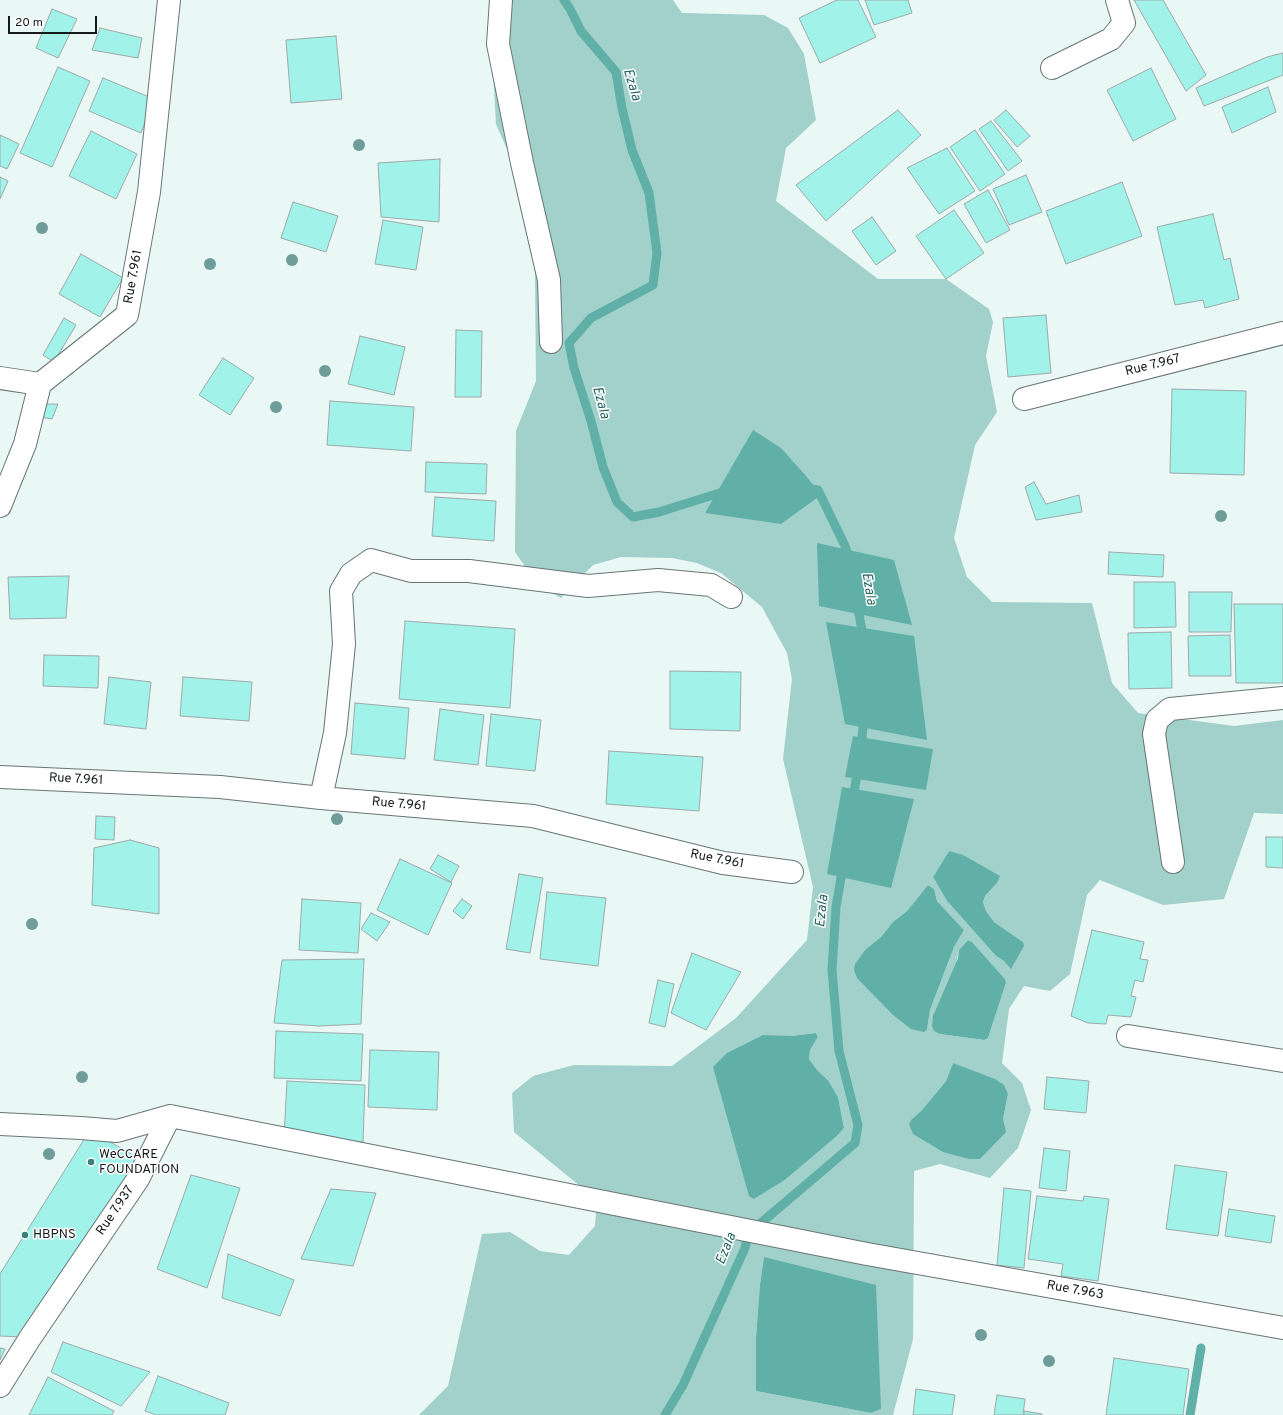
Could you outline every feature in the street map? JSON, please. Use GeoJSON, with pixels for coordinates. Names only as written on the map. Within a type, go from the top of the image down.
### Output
{"type":"FeatureCollection","features":[{"type":"Feature","properties":{"kind":"street","name":"Rue 7.961"},"geometry":{"type":"LineString","coordinates":[[40,384],[127,315],[150,192],[169,0]]}},
{"type":"Feature","properties":{"kind":"street"},"geometry":{"type":"LineString","coordinates":[[502,0],[498,44],[522,163],[550,280],[551,342]]}},
{"type":"Feature","properties":{"kind":"street"},"geometry":{"type":"LineString","coordinates":[[1052,68],[1111,39],[1124,23],[1117,0]]}},
{"type":"Feature","properties":{"kind":"street","name":"Rue 7.967"},"geometry":{"type":"LineString","coordinates":[[1024,399],[1283,333]]}},
{"type":"Feature","properties":{"kind":"street"},"geometry":{"type":"LineString","coordinates":[[0,378],[40,384],[25,444],[0,506]]}},
{"type":"Feature","properties":{"kind":"street"},"geometry":{"type":"LineString","coordinates":[[321,798],[335,733],[343,651],[341,591],[351,574],[372,560],[411,571],[469,571],[588,586],[658,580],[711,585],[731,597]]}},
{"type":"Feature","properties":{"kind":"street"},"geometry":{"type":"LineString","coordinates":[[1172,862],[1154,734],[1157,720],[1170,709],[1283,698]]}},
{"type":"Feature","properties":{"kind":"street","name":"Rue 7.961"},"geometry":{"type":"LineString","coordinates":[[0,777],[220,787],[321,798],[533,816],[723,863],[792,872]]}},
{"type":"Feature","properties":{"kind":"street"},"geometry":{"type":"LineString","coordinates":[[1128,1036],[1283,1061]]}},
{"type":"Feature","properties":{"kind":"street"},"geometry":{"type":"LineString","coordinates":[[0,1124],[117,1131],[170,1116]]}},
{"type":"Feature","properties":{"kind":"street","name":"Rue 7.963"},"geometry":{"type":"LineString","coordinates":[[170,1116],[867,1254],[1283,1328]]}},
{"type":"Feature","properties":{"kind":"street","name":"Rue 7.937"},"geometry":{"type":"LineString","coordinates":[[0,1386],[30,1338],[138,1179],[170,1116]]}},
{"type":"Feature","properties":{"kind":"shaded area"},"geometry":{"type":"Polygon","coordinates":[[[495,0],[673,0],[682,13],[764,15],[788,28],[804,54],[816,120],[786,148],[776,201],[878,279],[946,279],[989,309],[993,322],[986,356],[997,412],[975,445],[954,538],[967,577],[992,602],[1092,603],[1112,683],[1138,713],[1234,726],[1283,720],[1283,814],[1254,813],[1224,899],[1163,905],[1100,880],[1087,895],[1070,974],[1050,991],[1024,986],[1009,1009],[1002,1063],[1022,1083],[1031,1110],[1018,1148],[990,1178],[940,1164],[914,1171],[913,1339],[893,1415],[419,1415],[448,1386],[482,1234],[510,1232],[540,1251],[569,1255],[595,1226],[597,1200],[514,1132],[512,1093],[533,1076],[574,1065],[672,1066],[736,1018],[807,940],[813,887],[783,759],[792,679],[787,653],[762,607],[721,573],[697,563],[672,558],[621,557],[593,565],[561,598],[538,585],[515,552],[516,431],[536,381],[535,273],[523,186],[496,124],[490,17],[495,0]],[[949,851],[933,877],[947,901],[996,956],[1004,961],[1023,942],[994,922],[986,911],[983,902],[985,896],[997,883],[949,851]],[[928,885],[907,911],[893,922],[881,937],[866,949],[927,1030],[930,1010],[954,947],[964,930],[937,901],[934,889],[928,885]],[[968,940],[959,950],[940,1034],[984,1040],[988,1038],[1006,983],[1005,979],[972,942],[968,940]],[[816,1033],[791,1036],[754,1199],[785,1180],[837,1136],[844,1128],[838,1097],[828,1080],[818,1071],[809,1059],[810,1050],[818,1037],[816,1033]],[[953,1063],[946,1081],[922,1110],[912,1119],[1003,1119],[1008,1094],[953,1063]],[[764,1257],[760,1284],[756,1337],[756,1391],[871,1413],[881,1409],[764,1257]]]}},
{"type":"Feature","properties":{"kind":"water"},"geometry":{"type":"Polygon","coordinates":[[[753,430],[781,448],[821,495],[781,524],[705,513],[753,430]]]}},
{"type":"Feature","properties":{"kind":"water"},"geometry":{"type":"Polygon","coordinates":[[[817,543],[894,560],[912,625],[819,606],[817,543]]]}},
{"type":"Feature","properties":{"kind":"water"},"geometry":{"type":"Polygon","coordinates":[[[826,622],[914,636],[927,740],[845,724],[826,622]]]}},
{"type":"Feature","properties":{"kind":"water"},"geometry":{"type":"Polygon","coordinates":[[[853,736],[933,749],[926,790],[845,777],[853,736]]]}},
{"type":"Feature","properties":{"kind":"water"},"geometry":{"type":"Polygon","coordinates":[[[842,787],[914,799],[891,888],[827,874],[842,787]]]}},
{"type":"Feature","properties":{"kind":"water"},"geometry":{"type":"Polygon","coordinates":[[[949,851],[963,855],[1000,876],[997,883],[985,896],[983,902],[986,911],[994,922],[1023,942],[1024,946],[1011,969],[1004,961],[996,956],[947,901],[933,877],[949,851]]]}},
{"type":"Feature","properties":{"kind":"water"},"geometry":{"type":"Polygon","coordinates":[[[928,885],[934,889],[937,901],[964,930],[954,947],[930,1010],[927,1030],[924,1032],[911,1029],[893,1015],[857,978],[854,970],[855,964],[866,949],[881,937],[893,922],[907,911],[928,885]]]}},
{"type":"Feature","properties":{"kind":"water"},"geometry":{"type":"Polygon","coordinates":[[[968,940],[972,942],[1005,979],[1006,983],[988,1038],[984,1040],[940,1034],[934,1031],[932,1026],[933,1016],[958,958],[959,950],[968,940]]]}},
{"type":"Feature","properties":{"kind":"water"},"geometry":{"type":"Polygon","coordinates":[[[816,1033],[818,1037],[810,1050],[809,1059],[818,1071],[828,1080],[838,1097],[844,1128],[837,1136],[785,1180],[754,1199],[749,1196],[713,1067],[727,1053],[763,1035],[791,1036],[816,1033]]]}},
{"type":"Feature","properties":{"kind":"water"},"geometry":{"type":"Polygon","coordinates":[[[953,1063],[995,1079],[1004,1085],[1008,1094],[1003,1119],[1006,1132],[980,1159],[969,1159],[943,1152],[913,1134],[909,1124],[946,1081],[953,1063]]]}},
{"type":"Feature","properties":{"kind":"water"},"geometry":{"type":"Polygon","coordinates":[[[764,1257],[876,1285],[881,1409],[871,1413],[756,1391],[756,1337],[760,1284],[764,1257]]]}},
{"type":"Feature","properties":{"kind":"building"},"geometry":{"type":"Polygon","coordinates":[[[837,0],[858,0],[876,37],[820,63],[799,18],[837,0]]]}},
{"type":"Feature","properties":{"kind":"building"},"geometry":{"type":"Polygon","coordinates":[[[865,0],[908,0],[912,13],[874,25],[865,0]]]}},
{"type":"Feature","properties":{"kind":"building"},"geometry":{"type":"Polygon","coordinates":[[[1134,0],[1163,0],[1206,75],[1186,91],[1134,0]]]}},
{"type":"Feature","properties":{"kind":"building"},"geometry":{"type":"Polygon","coordinates":[[[52,9],[77,19],[58,58],[36,48],[52,9]]]}},
{"type":"Feature","properties":{"kind":"building"},"geometry":{"type":"Polygon","coordinates":[[[100,28],[142,38],[138,58],[92,50],[100,28]]]}},
{"type":"Feature","properties":{"kind":"building"},"geometry":{"type":"Polygon","coordinates":[[[336,36],[342,99],[291,103],[286,40],[336,36]]]}},
{"type":"Feature","properties":{"kind":"building"},"geometry":{"type":"Polygon","coordinates":[[[1283,53],[1283,75],[1204,106],[1196,88],[1267,57],[1283,53]]]}},
{"type":"Feature","properties":{"kind":"building"},"geometry":{"type":"Polygon","coordinates":[[[58,67],[90,81],[52,167],[20,153],[58,67]]]}},
{"type":"Feature","properties":{"kind":"building"},"geometry":{"type":"Polygon","coordinates":[[[1151,68],[1176,119],[1133,141],[1107,90],[1151,68]]]}},
{"type":"Feature","properties":{"kind":"building"},"geometry":{"type":"Polygon","coordinates":[[[103,78],[154,99],[141,133],[89,111],[103,78]]]}},
{"type":"Feature","properties":{"kind":"building"},"geometry":{"type":"Polygon","coordinates":[[[1268,87],[1276,112],[1232,133],[1222,107],[1268,87]]]}},
{"type":"Feature","properties":{"kind":"building"},"geometry":{"type":"Polygon","coordinates":[[[898,110],[921,135],[826,221],[796,185],[898,110]]]}},
{"type":"Feature","properties":{"kind":"building"},"geometry":{"type":"Polygon","coordinates":[[[1006,110],[1030,136],[1017,147],[994,120],[1006,110]]]}},
{"type":"Feature","properties":{"kind":"building"},"geometry":{"type":"Polygon","coordinates":[[[991,121],[1022,161],[1008,171],[979,129],[991,121]]]}},
{"type":"Feature","properties":{"kind":"building"},"geometry":{"type":"Polygon","coordinates":[[[975,130],[1005,174],[980,191],[950,147],[975,130]]]}},
{"type":"Feature","properties":{"kind":"building"},"geometry":{"type":"Polygon","coordinates":[[[91,131],[137,154],[116,199],[69,176],[91,131]]]}},
{"type":"Feature","properties":{"kind":"building"},"geometry":{"type":"Polygon","coordinates":[[[0,135],[19,144],[7,169],[0,166],[0,135]]]}},
{"type":"Feature","properties":{"kind":"building"},"geometry":{"type":"Polygon","coordinates":[[[947,148],[975,191],[939,214],[907,168],[947,148]]]}},
{"type":"Feature","properties":{"kind":"building"},"geometry":{"type":"Polygon","coordinates":[[[440,159],[439,222],[381,217],[378,163],[440,159]]]}},
{"type":"Feature","properties":{"kind":"building"},"geometry":{"type":"Polygon","coordinates":[[[1026,175],[1042,212],[1009,225],[993,189],[1026,175]]]}},
{"type":"Feature","properties":{"kind":"building"},"geometry":{"type":"Polygon","coordinates":[[[0,177],[8,181],[0,199],[0,177]]]}},
{"type":"Feature","properties":{"kind":"building"},"geometry":{"type":"Polygon","coordinates":[[[1122,182],[1142,236],[1066,264],[1046,211],[1122,182]]]}},
{"type":"Feature","properties":{"kind":"building"},"geometry":{"type":"Polygon","coordinates":[[[988,190],[1010,230],[986,243],[964,204],[988,190]]]}},
{"type":"Feature","properties":{"kind":"building"},"geometry":{"type":"Polygon","coordinates":[[[293,202],[338,216],[326,252],[281,238],[293,202]]]}},
{"type":"Feature","properties":{"kind":"building"},"geometry":{"type":"Polygon","coordinates":[[[954,210],[984,253],[946,279],[916,236],[954,210]]]}},
{"type":"Feature","properties":{"kind":"building"},"geometry":{"type":"Polygon","coordinates":[[[1213,214],[1224,260],[1230,258],[1239,299],[1205,308],[1203,300],[1175,305],[1157,227],[1213,214]]]}},
{"type":"Feature","properties":{"kind":"building"},"geometry":{"type":"Polygon","coordinates":[[[872,217],[896,251],[876,265],[852,231],[872,217]]]}},
{"type":"Feature","properties":{"kind":"building"},"geometry":{"type":"Polygon","coordinates":[[[383,220],[423,227],[416,270],[375,264],[383,220]]]}},
{"type":"Feature","properties":{"kind":"building"},"geometry":{"type":"Polygon","coordinates":[[[81,254],[123,278],[100,317],[59,294],[81,254]]]}},
{"type":"Feature","properties":{"kind":"building"},"geometry":{"type":"Polygon","coordinates":[[[1046,315],[1051,373],[1008,377],[1003,318],[1046,315]]]}},
{"type":"Feature","properties":{"kind":"building"},"geometry":{"type":"Polygon","coordinates":[[[64,318],[76,325],[54,362],[43,355],[64,318]]]}},
{"type":"Feature","properties":{"kind":"building"},"geometry":{"type":"Polygon","coordinates":[[[456,330],[482,331],[481,397],[455,397],[456,330]]]}},
{"type":"Feature","properties":{"kind":"building"},"geometry":{"type":"Polygon","coordinates":[[[360,336],[405,347],[394,395],[348,384],[360,336]]]}},
{"type":"Feature","properties":{"kind":"building"},"geometry":{"type":"Polygon","coordinates":[[[223,358],[254,378],[230,415],[199,395],[223,358]]]}},
{"type":"Feature","properties":{"kind":"building"},"geometry":{"type":"Polygon","coordinates":[[[1172,389],[1246,391],[1244,475],[1170,473],[1172,389]]]}},
{"type":"Feature","properties":{"kind":"building"},"geometry":{"type":"Polygon","coordinates":[[[330,401],[414,407],[411,451],[327,445],[330,401]]]}},
{"type":"Feature","properties":{"kind":"building"},"geometry":{"type":"Polygon","coordinates":[[[47,404],[58,404],[52,419],[40,417],[47,404]]]}},
{"type":"Feature","properties":{"kind":"building"},"geometry":{"type":"Polygon","coordinates":[[[426,462],[487,464],[486,494],[425,492],[426,462]]]}},
{"type":"Feature","properties":{"kind":"building"},"geometry":{"type":"Polygon","coordinates":[[[1034,482],[1046,504],[1079,495],[1082,512],[1036,520],[1025,487],[1034,482]]]}},
{"type":"Feature","properties":{"kind":"building"},"geometry":{"type":"Polygon","coordinates":[[[435,497],[496,501],[494,541],[432,536],[435,497]]]}},
{"type":"Feature","properties":{"kind":"building"},"geometry":{"type":"Polygon","coordinates":[[[1109,552],[1164,555],[1163,577],[1108,574],[1109,552]]]}},
{"type":"Feature","properties":{"kind":"building"},"geometry":{"type":"Polygon","coordinates":[[[69,576],[66,618],[10,619],[8,577],[69,576]]]}},
{"type":"Feature","properties":{"kind":"building"},"geometry":{"type":"Polygon","coordinates":[[[1134,582],[1175,582],[1176,627],[1134,628],[1134,582]]]}},
{"type":"Feature","properties":{"kind":"building"},"geometry":{"type":"Polygon","coordinates":[[[1189,592],[1232,592],[1231,632],[1189,632],[1189,592]]]}},
{"type":"Feature","properties":{"kind":"building"},"geometry":{"type":"Polygon","coordinates":[[[1234,604],[1283,604],[1283,683],[1236,683],[1234,604]]]}},
{"type":"Feature","properties":{"kind":"building"},"geometry":{"type":"Polygon","coordinates":[[[405,621],[515,629],[510,708],[399,699],[405,621]]]}},
{"type":"Feature","properties":{"kind":"building"},"geometry":{"type":"Polygon","coordinates":[[[1171,632],[1172,688],[1129,689],[1128,633],[1171,632]]]}},
{"type":"Feature","properties":{"kind":"building"},"geometry":{"type":"Polygon","coordinates":[[[1230,635],[1231,676],[1189,676],[1188,636],[1230,635]]]}},
{"type":"Feature","properties":{"kind":"building"},"geometry":{"type":"Polygon","coordinates":[[[44,655],[99,656],[98,688],[43,686],[44,655]]]}},
{"type":"Feature","properties":{"kind":"building"},"geometry":{"type":"Polygon","coordinates":[[[670,671],[741,672],[740,731],[670,729],[670,671]]]}},
{"type":"Feature","properties":{"kind":"building"},"geometry":{"type":"Polygon","coordinates":[[[109,677],[151,682],[146,729],[104,724],[109,677]]]}},
{"type":"Feature","properties":{"kind":"building"},"geometry":{"type":"Polygon","coordinates":[[[183,677],[252,682],[249,721],[180,716],[183,677]]]}},
{"type":"Feature","properties":{"kind":"building"},"geometry":{"type":"Polygon","coordinates":[[[355,703],[409,708],[405,759],[351,754],[355,703]]]}},
{"type":"Feature","properties":{"kind":"building"},"geometry":{"type":"Polygon","coordinates":[[[440,709],[484,715],[478,765],[434,760],[440,709]]]}},
{"type":"Feature","properties":{"kind":"building"},"geometry":{"type":"Polygon","coordinates":[[[491,714],[541,720],[535,771],[486,766],[491,714]]]}},
{"type":"Feature","properties":{"kind":"building"},"geometry":{"type":"Polygon","coordinates":[[[609,751],[703,757],[699,811],[606,804],[609,751]]]}},
{"type":"Feature","properties":{"kind":"building"},"geometry":{"type":"Polygon","coordinates":[[[96,816],[115,817],[114,840],[95,839],[96,816]]]}},
{"type":"Feature","properties":{"kind":"building"},"geometry":{"type":"Polygon","coordinates":[[[1266,837],[1283,837],[1283,868],[1266,867],[1266,837]]]}},
{"type":"Feature","properties":{"kind":"building"},"geometry":{"type":"Polygon","coordinates":[[[130,840],[159,848],[159,914],[92,905],[94,848],[130,840]]]}},
{"type":"Feature","properties":{"kind":"building"},"geometry":{"type":"Polygon","coordinates":[[[438,855],[459,866],[451,882],[430,869],[438,855]]]}},
{"type":"Feature","properties":{"kind":"building"},"geometry":{"type":"Polygon","coordinates":[[[400,859],[452,883],[428,935],[377,910],[400,859]]]}},
{"type":"Feature","properties":{"kind":"building"},"geometry":{"type":"Polygon","coordinates":[[[519,874],[543,878],[530,953],[506,949],[519,874]]]}},
{"type":"Feature","properties":{"kind":"building"},"geometry":{"type":"Polygon","coordinates":[[[547,892],[606,898],[598,966],[540,959],[547,892]]]}},
{"type":"Feature","properties":{"kind":"building"},"geometry":{"type":"Polygon","coordinates":[[[302,899],[361,903],[358,953],[299,950],[302,899]]]}},
{"type":"Feature","properties":{"kind":"building"},"geometry":{"type":"Polygon","coordinates":[[[462,899],[472,906],[463,919],[453,911],[462,899]]]}},
{"type":"Feature","properties":{"kind":"building"},"geometry":{"type":"Polygon","coordinates":[[[371,913],[390,922],[377,941],[361,929],[371,913]]]}},
{"type":"Feature","properties":{"kind":"building"},"geometry":{"type":"Polygon","coordinates":[[[1092,930],[1144,942],[1140,959],[1148,960],[1143,982],[1135,980],[1131,996],[1136,997],[1131,1017],[1108,1015],[1106,1024],[1088,1023],[1071,1016],[1092,930]]]}},
{"type":"Feature","properties":{"kind":"building"},"geometry":{"type":"Polygon","coordinates":[[[692,953],[741,972],[706,1030],[671,1013],[692,953]]]}},
{"type":"Feature","properties":{"kind":"building"},"geometry":{"type":"Polygon","coordinates":[[[364,959],[361,1024],[319,1026],[274,1023],[282,960],[364,959]]]}},
{"type":"Feature","properties":{"kind":"building"},"geometry":{"type":"Polygon","coordinates":[[[658,980],[674,984],[665,1027],[649,1023],[658,980]]]}},
{"type":"Feature","properties":{"kind":"building"},"geometry":{"type":"Polygon","coordinates":[[[276,1031],[363,1034],[361,1081],[274,1078],[276,1031]]]}},
{"type":"Feature","properties":{"kind":"building"},"geometry":{"type":"Polygon","coordinates":[[[370,1050],[439,1052],[437,1110],[368,1107],[370,1050]]]}},
{"type":"Feature","properties":{"kind":"building"},"geometry":{"type":"Polygon","coordinates":[[[1047,1077],[1089,1081],[1086,1113],[1044,1109],[1047,1077]]]}},
{"type":"Feature","properties":{"kind":"building"},"geometry":{"type":"Polygon","coordinates":[[[287,1081],[365,1085],[363,1142],[284,1138],[287,1081]]]}},
{"type":"Feature","properties":{"kind":"building"},"geometry":{"type":"Polygon","coordinates":[[[90,1130],[143,1161],[23,1337],[0,1336],[0,1274],[90,1130]]]}},
{"type":"Feature","properties":{"kind":"building"},"geometry":{"type":"Polygon","coordinates":[[[1044,1148],[1070,1151],[1066,1191],[1039,1188],[1044,1148]]]}},
{"type":"Feature","properties":{"kind":"building"},"geometry":{"type":"Polygon","coordinates":[[[1175,1165],[1227,1172],[1218,1236],[1166,1229],[1175,1165]]]}},
{"type":"Feature","properties":{"kind":"building"},"geometry":{"type":"Polygon","coordinates":[[[191,1175],[240,1188],[207,1288],[157,1269],[191,1175]]]}},
{"type":"Feature","properties":{"kind":"building"},"geometry":{"type":"Polygon","coordinates":[[[1004,1188],[1031,1191],[1024,1268],[997,1265],[1004,1188]]]}},
{"type":"Feature","properties":{"kind":"building"},"geometry":{"type":"Polygon","coordinates":[[[331,1189],[376,1193],[353,1266],[301,1259],[331,1189]]]}},
{"type":"Feature","properties":{"kind":"building"},"geometry":{"type":"Polygon","coordinates":[[[1037,1196],[1083,1201],[1084,1196],[1109,1199],[1098,1281],[1061,1276],[1063,1264],[1028,1259],[1037,1196]]]}},
{"type":"Feature","properties":{"kind":"building"},"geometry":{"type":"Polygon","coordinates":[[[1229,1209],[1275,1216],[1271,1243],[1225,1236],[1229,1209]]]}},
{"type":"Feature","properties":{"kind":"building"},"geometry":{"type":"Polygon","coordinates":[[[228,1254],[294,1280],[280,1316],[222,1298],[228,1254]]]}},
{"type":"Feature","properties":{"kind":"building"},"geometry":{"type":"Polygon","coordinates":[[[63,1342],[150,1372],[121,1406],[51,1372],[63,1342]]]}},
{"type":"Feature","properties":{"kind":"building"},"geometry":{"type":"Polygon","coordinates":[[[0,1348],[5,1349],[0,1360],[0,1348]]]}},
{"type":"Feature","properties":{"kind":"building"},"geometry":{"type":"Polygon","coordinates":[[[1114,1358],[1189,1369],[1183,1415],[1106,1415],[1114,1358]]]}},
{"type":"Feature","properties":{"kind":"building"},"geometry":{"type":"Polygon","coordinates":[[[158,1376],[229,1403],[225,1415],[156,1415],[145,1411],[158,1376]]]}},
{"type":"Feature","properties":{"kind":"building"},"geometry":{"type":"Polygon","coordinates":[[[48,1377],[114,1411],[112,1415],[29,1415],[48,1377]]]}},
{"type":"Feature","properties":{"kind":"building"},"geometry":{"type":"Polygon","coordinates":[[[916,1389],[955,1395],[952,1415],[913,1415],[916,1389]]]}},
{"type":"Feature","properties":{"kind":"building"},"geometry":{"type":"Polygon","coordinates":[[[997,1395],[1025,1399],[1023,1415],[994,1415],[997,1395]]]}},
{"type":"Feature","properties":{"kind":"building"},"geometry":{"type":"Polygon","coordinates":[[[1024,1411],[1042,1414],[1042,1415],[1024,1415],[1024,1411]]]}},
{"type":"Feature","properties":{"kind":"waterway","name":"Ezala"},"geometry":{"type":"LineString","coordinates":[[564,0],[581,31],[616,72],[622,108],[632,150],[649,193],[657,253],[653,285],[591,318],[569,343],[574,368],[591,421],[603,467],[617,502],[633,517],[659,512],[726,491]]}},
{"type":"Feature","properties":{"kind":"waterway","name":"Ezala"},"geometry":{"type":"LineString","coordinates":[[806,488],[818,490],[846,548],[849,562]]}},
{"type":"Feature","properties":{"kind":"waterway","name":"Ezala"},"geometry":{"type":"LineString","coordinates":[[857,604],[862,630],[862,639]]}},
{"type":"Feature","properties":{"kind":"waterway","name":"Ezala"},"geometry":{"type":"LineString","coordinates":[[861,748],[864,717]]}},
{"type":"Feature","properties":{"kind":"waterway","name":"Ezala"},"geometry":{"type":"LineString","coordinates":[[853,800],[858,767]]}},
{"type":"Feature","properties":{"kind":"waterway","name":"Ezala"},"geometry":{"type":"LineString","coordinates":[[665,1415],[683,1385],[745,1248],[748,1234],[855,1143],[858,1125],[839,1051],[832,970],[836,907],[843,866]]}},
{"type":"Feature","properties":{"kind":"waterway"},"geometry":{"type":"LineString","coordinates":[[1190,1415],[1201,1348]]}},
{"type":"Feature","properties":{"kind":"place","name":"WeCCARE FOUNDATION"},"geometry":{"type":"Point","coordinates":[91,1162]}},
{"type":"Feature","properties":{"kind":"place","name":"HBPNS"},"geometry":{"type":"Point","coordinates":[25,1235]}}]}
